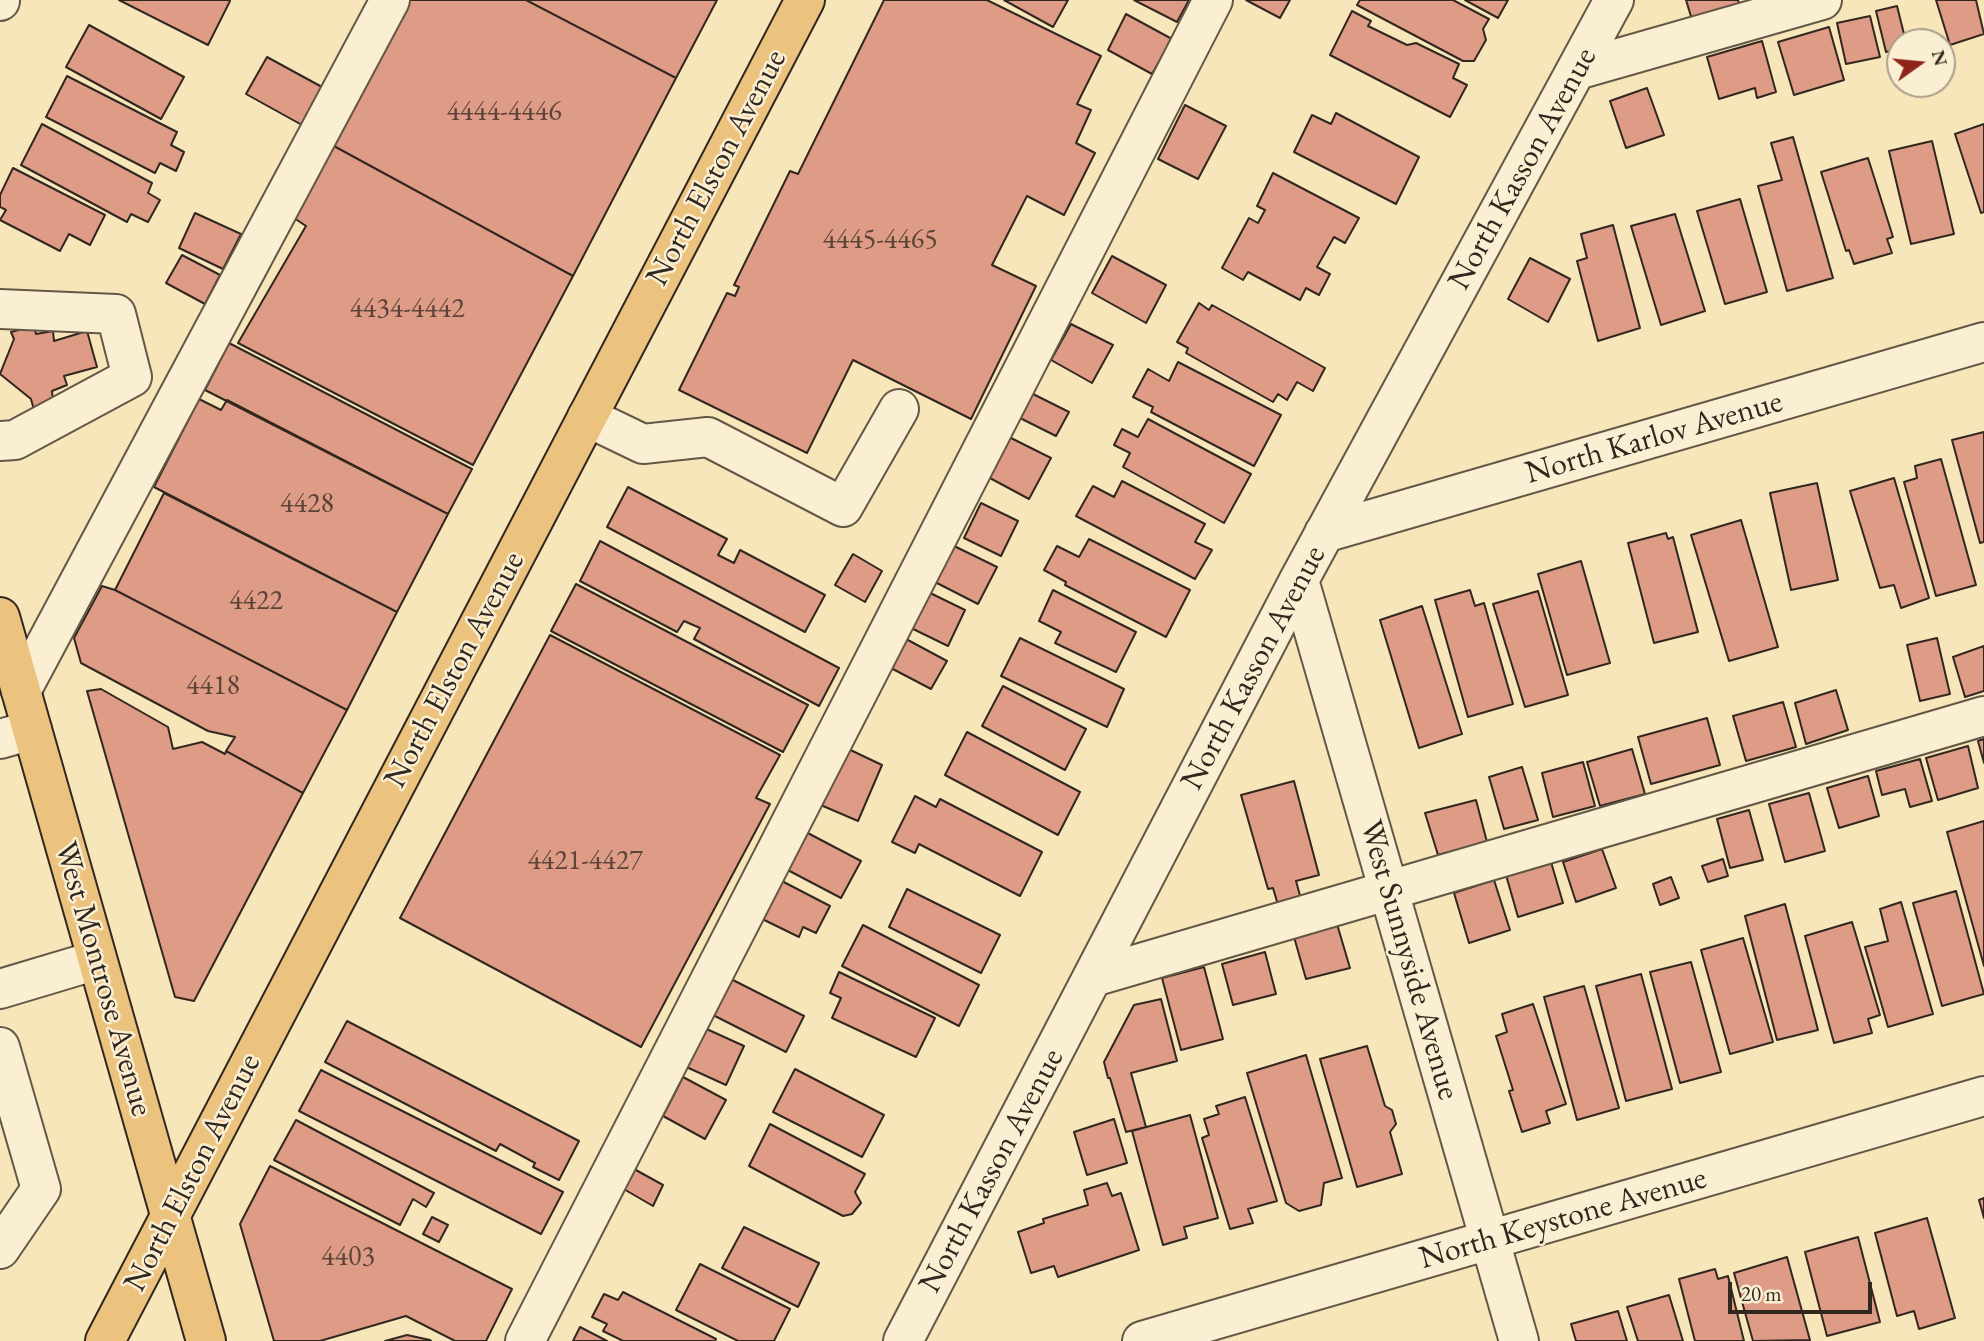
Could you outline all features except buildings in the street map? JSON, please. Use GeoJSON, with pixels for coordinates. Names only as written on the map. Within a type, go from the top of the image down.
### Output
{"type":"FeatureCollection","features":[{"type":"Feature","properties":{"kind":"main road","name":"North Elston Avenue"},"geometry":{"type":"LineString","coordinates":[[105,1341],[804,0]]}},
{"type":"Feature","properties":{"kind":"main road","name":"West Montrose Avenue"},"geometry":{"type":"LineString","coordinates":[[0,617],[21,691],[16,734],[97,960],[206,1341]]}},
{"type":"Feature","properties":{"kind":"street"},"geometry":{"type":"LineString","coordinates":[[21,691],[390,0]]}},
{"type":"Feature","properties":{"kind":"street"},"geometry":{"type":"LineString","coordinates":[[525,1341],[1213,0]]}},
{"type":"Feature","properties":{"kind":"street","name":"North Kasson Avenue"},"geometry":{"type":"LineString","coordinates":[[903,1341],[1298,580],[1615,0]]}},
{"type":"Feature","properties":{"kind":"street"},"geometry":{"type":"LineString","coordinates":[[1577,70],[1822,0]]}},
{"type":"Feature","properties":{"kind":"street"},"geometry":{"type":"LineString","coordinates":[[0,309],[116,314],[132,377],[173,406]]}},
{"type":"Feature","properties":{"kind":"street","name":"North Karlov Avenue"},"geometry":{"type":"LineString","coordinates":[[1324,533],[1984,342]]}},
{"type":"Feature","properties":{"kind":"street"},"geometry":{"type":"LineString","coordinates":[[0,441],[15,440],[132,377]]}},
{"type":"Feature","properties":{"kind":"street"},"geometry":{"type":"LineString","coordinates":[[587,417],[643,444],[708,438],[843,507],[899,409]]}},
{"type":"Feature","properties":{"kind":"street","name":"West Sunnyside Avenue"},"geometry":{"type":"LineString","coordinates":[[1298,580],[1519,1341]]}},
{"type":"Feature","properties":{"kind":"street"},"geometry":{"type":"LineString","coordinates":[[1093,977],[1984,716]]}},
{"type":"Feature","properties":{"kind":"street"},"geometry":{"type":"LineString","coordinates":[[0,989],[97,960]]}},
{"type":"Feature","properties":{"kind":"street"},"geometry":{"type":"LineString","coordinates":[[0,1249],[41,1189],[15,1151],[1,1056]]}},
{"type":"Feature","properties":{"kind":"street","name":"North Keystone Avenue"},"geometry":{"type":"LineString","coordinates":[[1142,1341],[1984,1096]]}}]}
